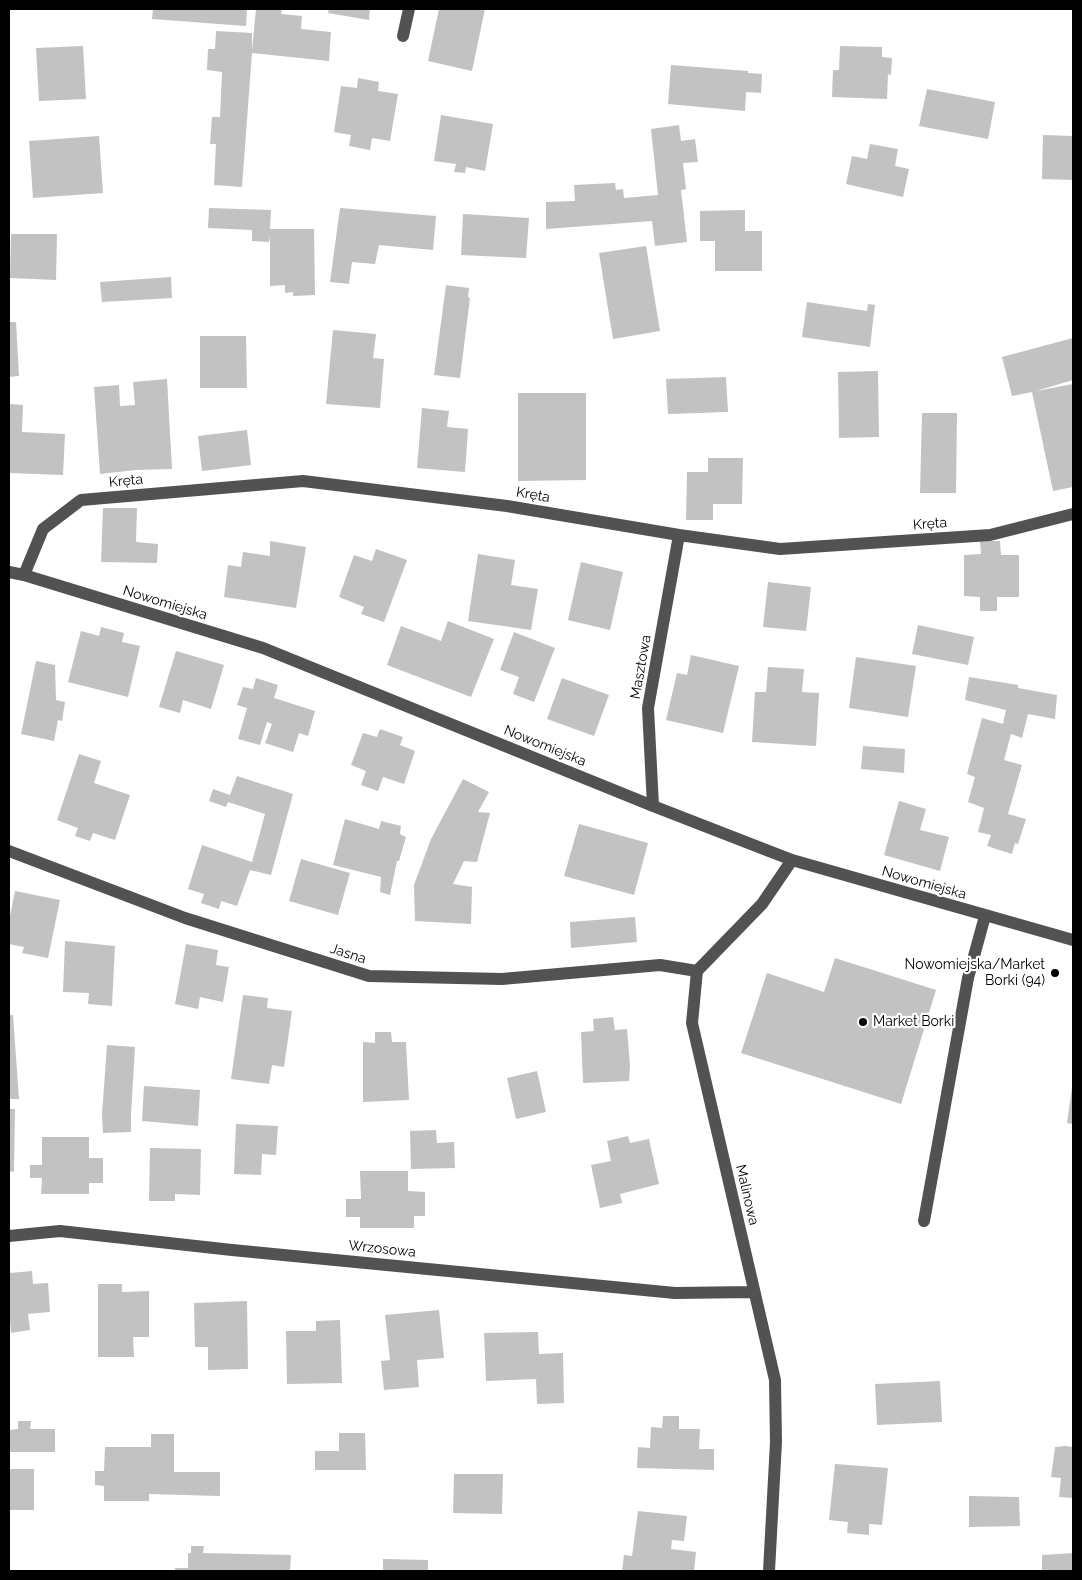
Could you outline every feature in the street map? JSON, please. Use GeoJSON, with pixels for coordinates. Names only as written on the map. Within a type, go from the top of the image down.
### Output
{"type":"FeatureCollection","features":[{"type":"Feature","properties":{"kind":"street"},"geometry":{"type":"LineString","coordinates":[[403,36],[409,9]]}},
{"type":"Feature","properties":{"kind":"street","name":"Kręta"},"geometry":{"type":"LineString","coordinates":[[24,575],[43,529],[81,500],[303,481],[507,506],[679,535],[780,549],[990,535],[1073,514]]}},
{"type":"Feature","properties":{"kind":"street","name":"Masztowa"},"geometry":{"type":"LineString","coordinates":[[653,806],[648,708],[679,535]]}},
{"type":"Feature","properties":{"kind":"street","name":"Nowomiejska"},"geometry":{"type":"LineString","coordinates":[[9,572],[264,648],[653,806],[792,860],[1073,940]]}},
{"type":"Feature","properties":{"kind":"street","name":"Jasna"},"geometry":{"type":"LineString","coordinates":[[9,851],[185,918],[369,976],[502,979],[660,965],[697,971]]}},
{"type":"Feature","properties":{"kind":"street"},"geometry":{"type":"LineString","coordinates":[[697,971],[762,904],[792,860]]}},
{"type":"Feature","properties":{"kind":"street"},"geometry":{"type":"LineString","coordinates":[[924,1222],[968,978],[985,916]]}},
{"type":"Feature","properties":{"kind":"street","name":"Malinowa"},"geometry":{"type":"LineString","coordinates":[[697,971],[692,1023],[774,1380],[776,1442],[769,1571]]}},
{"type":"Feature","properties":{"kind":"street","name":"Wrzosowa"},"geometry":{"type":"LineString","coordinates":[[9,1236],[60,1231],[252,1252],[674,1293],[753,1292]]}},
{"type":"Feature","properties":{"kind":"building"},"geometry":{"type":"Polygon","coordinates":[[[153,9],[247,9],[246,26],[152,19],[153,9]]]}},
{"type":"Feature","properties":{"kind":"building"},"geometry":{"type":"Polygon","coordinates":[[[256,9],[282,9],[281,14],[302,16],[301,29],[331,32],[329,61],[252,53],[242,187],[214,185],[216,144],[210,144],[212,117],[220,117],[222,72],[207,70],[208,49],[215,49],[216,31],[252,33],[252,51],[256,9]]]}},
{"type":"Feature","properties":{"kind":"building"},"geometry":{"type":"Polygon","coordinates":[[[329,9],[370,9],[369,20],[328,13],[329,9]]]}},
{"type":"Feature","properties":{"kind":"building"},"geometry":{"type":"Polygon","coordinates":[[[439,9],[485,9],[472,71],[428,61],[439,9]]]}},
{"type":"Feature","properties":{"kind":"building"},"geometry":{"type":"Polygon","coordinates":[[[83,46],[86,99],[39,101],[36,48],[83,46]]]}},
{"type":"Feature","properties":{"kind":"building"},"geometry":{"type":"Polygon","coordinates":[[[840,46],[882,47],[882,57],[892,58],[891,75],[888,74],[887,99],[832,97],[833,70],[839,70],[840,46]]]}},
{"type":"Feature","properties":{"kind":"building"},"geometry":{"type":"Polygon","coordinates":[[[671,65],[748,71],[748,73],[762,74],[761,93],[746,92],[745,111],[668,104],[671,65]]]}},
{"type":"Feature","properties":{"kind":"building"},"geometry":{"type":"Polygon","coordinates":[[[358,78],[379,82],[378,91],[398,94],[390,141],[372,138],[370,150],[349,146],[351,135],[334,132],[341,86],[357,88],[358,78]]]}},
{"type":"Feature","properties":{"kind":"building"},"geometry":{"type":"Polygon","coordinates":[[[927,89],[995,102],[988,139],[919,126],[927,89]]]}},
{"type":"Feature","properties":{"kind":"building"},"geometry":{"type":"Polygon","coordinates":[[[441,115],[493,124],[485,171],[466,167],[465,173],[454,172],[456,164],[434,161],[441,115]]]}},
{"type":"Feature","properties":{"kind":"building"},"geometry":{"type":"Polygon","coordinates":[[[679,125],[681,141],[695,139],[698,162],[683,163],[686,189],[681,190],[687,242],[655,246],[652,221],[546,229],[546,202],[575,201],[574,185],[615,183],[616,190],[623,189],[624,198],[658,195],[651,129],[679,125]]]}},
{"type":"Feature","properties":{"kind":"building"},"geometry":{"type":"Polygon","coordinates":[[[1043,135],[1073,136],[1073,180],[1042,179],[1043,135]]]}},
{"type":"Feature","properties":{"kind":"building"},"geometry":{"type":"Polygon","coordinates":[[[99,136],[103,193],[33,198],[29,141],[99,136]]]}},
{"type":"Feature","properties":{"kind":"building"},"geometry":{"type":"Polygon","coordinates":[[[870,144],[898,149],[895,166],[909,169],[903,197],[846,184],[852,156],[867,159],[870,144]]]}},
{"type":"Feature","properties":{"kind":"building"},"geometry":{"type":"Polygon","coordinates":[[[209,208],[271,210],[270,229],[314,229],[315,295],[293,296],[293,292],[285,293],[285,285],[270,286],[270,236],[269,242],[252,241],[252,230],[208,228],[209,208]]]}},
{"type":"Feature","properties":{"kind":"building"},"geometry":{"type":"Polygon","coordinates":[[[340,208],[436,216],[433,250],[379,245],[375,264],[352,262],[349,284],[330,282],[340,208]]]}},
{"type":"Feature","properties":{"kind":"building"},"geometry":{"type":"Polygon","coordinates":[[[745,210],[745,231],[762,231],[762,271],[715,271],[715,241],[700,241],[700,211],[745,210]]]}},
{"type":"Feature","properties":{"kind":"building"},"geometry":{"type":"Polygon","coordinates":[[[463,214],[529,218],[526,258],[461,255],[463,214]]]}},
{"type":"Feature","properties":{"kind":"building"},"geometry":{"type":"Polygon","coordinates":[[[11,234],[57,234],[56,280],[10,278],[11,234]]]}},
{"type":"Feature","properties":{"kind":"building"},"geometry":{"type":"Polygon","coordinates":[[[646,246],[660,331],[613,339],[599,253],[646,246]]]}},
{"type":"Feature","properties":{"kind":"building"},"geometry":{"type":"Polygon","coordinates":[[[171,277],[172,298],[102,302],[100,282],[171,277]]]}},
{"type":"Feature","properties":{"kind":"building"},"geometry":{"type":"Polygon","coordinates":[[[446,285],[469,288],[468,297],[470,298],[460,378],[434,375],[446,285]]]}},
{"type":"Feature","properties":{"kind":"building"},"geometry":{"type":"Polygon","coordinates":[[[807,302],[867,311],[868,304],[875,305],[870,347],[802,337],[807,302]]]}},
{"type":"Feature","properties":{"kind":"building"},"geometry":{"type":"Polygon","coordinates":[[[9,322],[16,322],[19,376],[9,377],[9,322]]]}},
{"type":"Feature","properties":{"kind":"building"},"geometry":{"type":"Polygon","coordinates":[[[333,330],[376,334],[373,358],[384,359],[380,408],[326,404],[333,330]]]}},
{"type":"Feature","properties":{"kind":"building"},"geometry":{"type":"Polygon","coordinates":[[[200,336],[246,336],[247,388],[200,388],[200,336]]]}},
{"type":"Feature","properties":{"kind":"building"},"geometry":{"type":"Polygon","coordinates":[[[1073,338],[1073,380],[1036,391],[1073,384],[1073,487],[1053,491],[1032,392],[1012,396],[1002,357],[1073,338]]]}},
{"type":"Feature","properties":{"kind":"building"},"geometry":{"type":"Polygon","coordinates":[[[878,371],[879,437],[839,438],[838,372],[878,371]]]}},
{"type":"Feature","properties":{"kind":"building"},"geometry":{"type":"Polygon","coordinates":[[[726,377],[728,412],[668,414],[666,379],[726,377]]]}},
{"type":"Feature","properties":{"kind":"building"},"geometry":{"type":"Polygon","coordinates":[[[167,379],[172,469],[100,474],[94,387],[119,385],[120,406],[135,405],[133,382],[167,379]]]}},
{"type":"Feature","properties":{"kind":"building"},"geometry":{"type":"Polygon","coordinates":[[[518,393],[586,393],[586,480],[518,481],[518,393]]]}},
{"type":"Feature","properties":{"kind":"building"},"geometry":{"type":"Polygon","coordinates":[[[9,404],[23,405],[22,432],[65,434],[63,475],[9,473],[9,404]]]}},
{"type":"Feature","properties":{"kind":"building"},"geometry":{"type":"Polygon","coordinates":[[[422,408],[449,411],[447,427],[468,429],[465,472],[417,468],[422,408]]]}},
{"type":"Feature","properties":{"kind":"building"},"geometry":{"type":"Polygon","coordinates":[[[922,413],[957,413],[956,493],[920,493],[922,413]]]}},
{"type":"Feature","properties":{"kind":"building"},"geometry":{"type":"Polygon","coordinates":[[[247,430],[251,465],[202,471],[198,436],[247,430]]]}},
{"type":"Feature","properties":{"kind":"building"},"geometry":{"type":"Polygon","coordinates":[[[708,458],[743,458],[742,504],[713,504],[713,520],[686,520],[687,472],[708,472],[708,458]]]}},
{"type":"Feature","properties":{"kind":"building"},"geometry":{"type":"Polygon","coordinates":[[[103,508],[137,508],[136,542],[158,544],[157,563],[101,562],[103,508]]]}},
{"type":"Feature","properties":{"kind":"building"},"geometry":{"type":"Polygon","coordinates":[[[270,541],[306,547],[296,608],[224,597],[228,565],[241,567],[243,552],[270,556],[270,541]]]}},
{"type":"Feature","properties":{"kind":"building"},"geometry":{"type":"Polygon","coordinates":[[[980,541],[1000,541],[1001,555],[1019,555],[1019,597],[997,597],[997,611],[980,611],[980,597],[964,596],[964,555],[981,554],[980,541]]]}},
{"type":"Feature","properties":{"kind":"building"},"geometry":{"type":"Polygon","coordinates":[[[376,549],[407,560],[384,622],[361,614],[364,607],[339,597],[354,555],[372,561],[376,549]]]}},
{"type":"Feature","properties":{"kind":"building"},"geometry":{"type":"Polygon","coordinates":[[[478,554],[515,560],[511,585],[538,589],[531,630],[468,621],[478,554]]]}},
{"type":"Feature","properties":{"kind":"building"},"geometry":{"type":"Polygon","coordinates":[[[581,562],[623,572],[610,630],[568,620],[581,562]]]}},
{"type":"Feature","properties":{"kind":"building"},"geometry":{"type":"Polygon","coordinates":[[[768,582],[811,587],[806,631],[763,627],[768,582]]]}},
{"type":"Feature","properties":{"kind":"building"},"geometry":{"type":"Polygon","coordinates":[[[448,621],[494,639],[471,697],[387,665],[401,626],[441,641],[448,621]]]}},
{"type":"Feature","properties":{"kind":"building"},"geometry":{"type":"Polygon","coordinates":[[[918,625],[974,637],[968,665],[912,654],[918,625]]]}},
{"type":"Feature","properties":{"kind":"building"},"geometry":{"type":"Polygon","coordinates":[[[101,627],[124,633],[122,642],[140,646],[128,697],[68,682],[81,631],[99,636],[101,627]]]}},
{"type":"Feature","properties":{"kind":"building"},"geometry":{"type":"Polygon","coordinates":[[[514,632],[555,648],[534,702],[513,694],[519,677],[500,670],[514,632]]]}},
{"type":"Feature","properties":{"kind":"building"},"geometry":{"type":"Polygon","coordinates":[[[176,651],[224,665],[211,709],[183,700],[180,713],[159,707],[176,651]]]}},
{"type":"Feature","properties":{"kind":"building"},"geometry":{"type":"Polygon","coordinates":[[[691,655],[739,666],[723,733],[666,720],[677,673],[687,675],[691,655]]]}},
{"type":"Feature","properties":{"kind":"building"},"geometry":{"type":"Polygon","coordinates":[[[856,657],[916,666],[908,717],[849,708],[856,657]]]}},
{"type":"Feature","properties":{"kind":"building"},"geometry":{"type":"Polygon","coordinates":[[[36,661],[55,665],[56,700],[65,702],[62,721],[58,720],[54,741],[21,734],[36,661]]]}},
{"type":"Feature","properties":{"kind":"building"},"geometry":{"type":"Polygon","coordinates":[[[768,667],[804,669],[802,692],[819,693],[816,746],[752,742],[755,692],[766,692],[768,667]]]}},
{"type":"Feature","properties":{"kind":"building"},"geometry":{"type":"Polygon","coordinates":[[[969,677],[1018,685],[1018,688],[1057,695],[1055,719],[1028,714],[1022,738],[1011,734],[1004,760],[1022,765],[1008,814],[1026,819],[1018,844],[1015,843],[1012,854],[987,846],[991,835],[978,832],[984,808],[968,802],[975,777],[967,774],[982,718],[1003,724],[1006,710],[965,700],[969,677]]]}},
{"type":"Feature","properties":{"kind":"building"},"geometry":{"type":"Polygon","coordinates":[[[256,678],[278,685],[274,698],[315,711],[308,736],[299,733],[293,752],[265,743],[272,724],[267,722],[260,745],[238,739],[247,708],[237,705],[243,687],[253,689],[256,678]]]}},
{"type":"Feature","properties":{"kind":"building"},"geometry":{"type":"Polygon","coordinates":[[[562,678],[609,695],[594,736],[547,719],[562,678]]]}},
{"type":"Feature","properties":{"kind":"building"},"geometry":{"type":"Polygon","coordinates":[[[380,729],[403,737],[400,745],[415,751],[404,784],[383,777],[378,791],[361,785],[366,771],[351,765],[363,733],[377,737],[380,729]]]}},
{"type":"Feature","properties":{"kind":"building"},"geometry":{"type":"Polygon","coordinates":[[[863,746],[905,749],[904,773],[861,769],[863,746]]]}},
{"type":"Feature","properties":{"kind":"building"},"geometry":{"type":"Polygon","coordinates":[[[79,754],[101,761],[94,783],[130,795],[115,840],[93,833],[90,841],[75,836],[78,828],[57,820],[79,754]]]}},
{"type":"Feature","properties":{"kind":"building"},"geometry":{"type":"Polygon","coordinates":[[[237,776],[293,794],[271,875],[250,870],[237,906],[221,901],[219,909],[201,903],[204,894],[188,889],[202,845],[252,862],[265,814],[228,802],[226,807],[209,801],[213,789],[230,795],[237,776]]]}},
{"type":"Feature","properties":{"kind":"building"},"geometry":{"type":"Polygon","coordinates":[[[463,779],[489,792],[478,812],[490,813],[477,862],[464,861],[453,884],[472,887],[471,924],[415,921],[414,885],[431,839],[463,779]]]}},
{"type":"Feature","properties":{"kind":"building"},"geometry":{"type":"Polygon","coordinates":[[[899,801],[926,809],[920,830],[949,837],[940,871],[884,855],[899,801]]]}},
{"type":"Feature","properties":{"kind":"building"},"geometry":{"type":"Polygon","coordinates":[[[345,819],[379,829],[381,821],[401,826],[400,834],[406,837],[399,861],[397,861],[390,895],[380,892],[381,877],[333,865],[345,819]]]}},
{"type":"Feature","properties":{"kind":"building"},"geometry":{"type":"Polygon","coordinates":[[[579,824],[648,843],[634,895],[564,876],[579,824]]]}},
{"type":"Feature","properties":{"kind":"building"},"geometry":{"type":"Polygon","coordinates":[[[301,859],[350,873],[338,915],[289,901],[301,859]]]}},
{"type":"Feature","properties":{"kind":"building"},"geometry":{"type":"Polygon","coordinates":[[[15,891],[60,900],[48,958],[22,953],[24,947],[9,944],[9,921],[15,891]]]}},
{"type":"Feature","properties":{"kind":"building"},"geometry":{"type":"Polygon","coordinates":[[[635,917],[637,942],[571,948],[570,922],[635,917]]]}},
{"type":"Feature","properties":{"kind":"building"},"geometry":{"type":"Polygon","coordinates":[[[65,941],[115,946],[112,1006],[88,1004],[89,993],[63,992],[65,941]]]}},
{"type":"Feature","properties":{"kind":"building"},"geometry":{"type":"Polygon","coordinates":[[[186,944],[218,950],[216,965],[229,967],[223,1002],[200,997],[198,1009],[175,1004],[186,944]]]}},
{"type":"Feature","properties":{"kind":"building"},"geometry":{"type":"Polygon","coordinates":[[[835,958],[936,990],[901,1104],[741,1053],[767,973],[824,992],[835,958]]]}},
{"type":"Feature","properties":{"kind":"building"},"geometry":{"type":"Polygon","coordinates":[[[243,995],[268,998],[267,1008],[292,1011],[284,1067],[272,1065],[269,1084],[231,1079],[243,995]]]}},
{"type":"Feature","properties":{"kind":"building"},"geometry":{"type":"Polygon","coordinates":[[[9,1015],[13,1015],[19,1099],[9,1099],[9,1015]]]}},
{"type":"Feature","properties":{"kind":"building"},"geometry":{"type":"Polygon","coordinates":[[[613,1017],[615,1030],[627,1029],[630,1065],[629,1081],[583,1083],[581,1032],[594,1031],[593,1019],[613,1017]]]}},
{"type":"Feature","properties":{"kind":"building"},"geometry":{"type":"Polygon","coordinates":[[[375,1032],[391,1032],[392,1042],[406,1042],[409,1100],[363,1102],[363,1042],[375,1043],[375,1032]]]}},
{"type":"Feature","properties":{"kind":"building"},"geometry":{"type":"Polygon","coordinates":[[[107,1045],[135,1047],[131,1132],[103,1133],[102,1114],[107,1045]]]}},
{"type":"Feature","properties":{"kind":"building"},"geometry":{"type":"Polygon","coordinates":[[[537,1071],[546,1112],[516,1119],[507,1078],[537,1071]]]}},
{"type":"Feature","properties":{"kind":"building"},"geometry":{"type":"Polygon","coordinates":[[[144,1086],[200,1090],[198,1126],[142,1121],[144,1086]]]}},
{"type":"Feature","properties":{"kind":"building"},"geometry":{"type":"Polygon","coordinates":[[[1073,1088],[1073,1124],[1067,1123],[1073,1088]]]}},
{"type":"Feature","properties":{"kind":"building"},"geometry":{"type":"Polygon","coordinates":[[[9,1109],[15,1109],[14,1172],[9,1171],[9,1109]]]}},
{"type":"Feature","properties":{"kind":"building"},"geometry":{"type":"Polygon","coordinates":[[[236,1124],[278,1126],[276,1155],[262,1154],[261,1175],[234,1174],[236,1124]]]}},
{"type":"Feature","properties":{"kind":"building"},"geometry":{"type":"Polygon","coordinates":[[[436,1130],[437,1143],[454,1142],[455,1168],[411,1169],[410,1131],[436,1130]]]}},
{"type":"Feature","properties":{"kind":"building"},"geometry":{"type":"Polygon","coordinates":[[[628,1136],[630,1143],[649,1139],[659,1184],[620,1194],[622,1203],[600,1208],[591,1165],[611,1161],[607,1141],[628,1136]]]}},
{"type":"Feature","properties":{"kind":"building"},"geometry":{"type":"Polygon","coordinates":[[[42,1137],[89,1137],[89,1158],[103,1158],[103,1183],[89,1183],[89,1194],[41,1194],[42,1178],[30,1178],[30,1165],[42,1165],[42,1137]]]}},
{"type":"Feature","properties":{"kind":"building"},"geometry":{"type":"Polygon","coordinates":[[[150,1148],[201,1149],[200,1195],[175,1194],[175,1201],[149,1201],[150,1148]]]}},
{"type":"Feature","properties":{"kind":"building"},"geometry":{"type":"Polygon","coordinates":[[[360,1171],[408,1171],[408,1191],[425,1192],[425,1216],[414,1216],[414,1228],[360,1228],[360,1217],[346,1217],[346,1199],[361,1199],[360,1171]]]}},
{"type":"Feature","properties":{"kind":"building"},"geometry":{"type":"Polygon","coordinates":[[[32,1271],[33,1284],[48,1283],[50,1312],[28,1314],[30,1330],[11,1333],[9,1273],[32,1271]]]}},
{"type":"Feature","properties":{"kind":"building"},"geometry":{"type":"Polygon","coordinates":[[[98,1284],[122,1284],[122,1292],[149,1291],[149,1337],[133,1337],[134,1357],[98,1357],[98,1284]]]}},
{"type":"Feature","properties":{"kind":"building"},"geometry":{"type":"Polygon","coordinates":[[[247,1301],[248,1369],[208,1370],[208,1347],[195,1347],[194,1303],[247,1301]]]}},
{"type":"Feature","properties":{"kind":"building"},"geometry":{"type":"Polygon","coordinates":[[[439,1310],[444,1358],[417,1360],[419,1387],[384,1390],[381,1361],[390,1360],[385,1315],[439,1310]]]}},
{"type":"Feature","properties":{"kind":"building"},"geometry":{"type":"Polygon","coordinates":[[[340,1320],[342,1383],[287,1384],[286,1331],[316,1331],[316,1321],[340,1320]]]}},
{"type":"Feature","properties":{"kind":"building"},"geometry":{"type":"Polygon","coordinates":[[[538,1332],[539,1354],[563,1353],[564,1403],[537,1404],[536,1379],[486,1381],[484,1333],[538,1332]]]}},
{"type":"Feature","properties":{"kind":"building"},"geometry":{"type":"Polygon","coordinates":[[[940,1381],[942,1422],[877,1425],[875,1384],[940,1381]]]}},
{"type":"Feature","properties":{"kind":"building"},"geometry":{"type":"Polygon","coordinates":[[[663,1416],[679,1416],[679,1429],[700,1429],[699,1449],[714,1449],[714,1470],[637,1468],[638,1447],[650,1448],[651,1427],[662,1428],[663,1416]]]}},
{"type":"Feature","properties":{"kind":"building"},"geometry":{"type":"Polygon","coordinates":[[[18,1421],[31,1421],[30,1429],[55,1429],[55,1452],[9,1452],[9,1430],[18,1429],[18,1421]]]}},
{"type":"Feature","properties":{"kind":"building"},"geometry":{"type":"Polygon","coordinates":[[[339,1433],[365,1433],[366,1470],[315,1470],[315,1451],[339,1451],[339,1433]]]}},
{"type":"Feature","properties":{"kind":"building"},"geometry":{"type":"Polygon","coordinates":[[[151,1434],[174,1434],[174,1472],[220,1472],[220,1496],[149,1494],[149,1501],[104,1501],[104,1486],[95,1485],[95,1471],[104,1471],[105,1447],[151,1447],[151,1434]]]}},
{"type":"Feature","properties":{"kind":"building"},"geometry":{"type":"Polygon","coordinates":[[[1055,1447],[1073,1447],[1073,1498],[1059,1497],[1061,1478],[1051,1477],[1055,1447]]]}},
{"type":"Feature","properties":{"kind":"building"},"geometry":{"type":"Polygon","coordinates":[[[835,1464],[888,1468],[882,1525],[869,1524],[869,1535],[847,1533],[848,1522],[829,1520],[835,1464]]]}},
{"type":"Feature","properties":{"kind":"building"},"geometry":{"type":"Polygon","coordinates":[[[9,1469],[34,1469],[34,1510],[9,1510],[9,1469]]]}},
{"type":"Feature","properties":{"kind":"building"},"geometry":{"type":"Polygon","coordinates":[[[454,1474],[503,1474],[502,1514],[453,1513],[454,1474]]]}},
{"type":"Feature","properties":{"kind":"building"},"geometry":{"type":"Polygon","coordinates":[[[969,1496],[1019,1497],[1020,1526],[969,1527],[969,1496]]]}},
{"type":"Feature","properties":{"kind":"building"},"geometry":{"type":"Polygon","coordinates":[[[638,1511],[687,1516],[684,1541],[672,1540],[671,1549],[696,1552],[694,1571],[622,1571],[624,1555],[632,1556],[638,1511]]]}},
{"type":"Feature","properties":{"kind":"building"},"geometry":{"type":"Polygon","coordinates":[[[191,1546],[204,1546],[203,1553],[291,1555],[290,1571],[175,1571],[175,1568],[188,1568],[188,1553],[191,1553],[191,1546]]]}},
{"type":"Feature","properties":{"kind":"building"},"geometry":{"type":"Polygon","coordinates":[[[1073,1553],[1073,1571],[1042,1571],[1042,1555],[1073,1553]]]}},
{"type":"Feature","properties":{"kind":"building"},"geometry":{"type":"Polygon","coordinates":[[[383,1559],[428,1560],[428,1571],[383,1571],[383,1559]]]}},
{"type":"Feature","properties":{"kind":"place","name":"Nowomiejska/Market Borki (94)"},"geometry":{"type":"Point","coordinates":[1055,973]}},
{"type":"Feature","properties":{"kind":"place","name":"Market Borki"},"geometry":{"type":"Point","coordinates":[863,1022]}}]}
